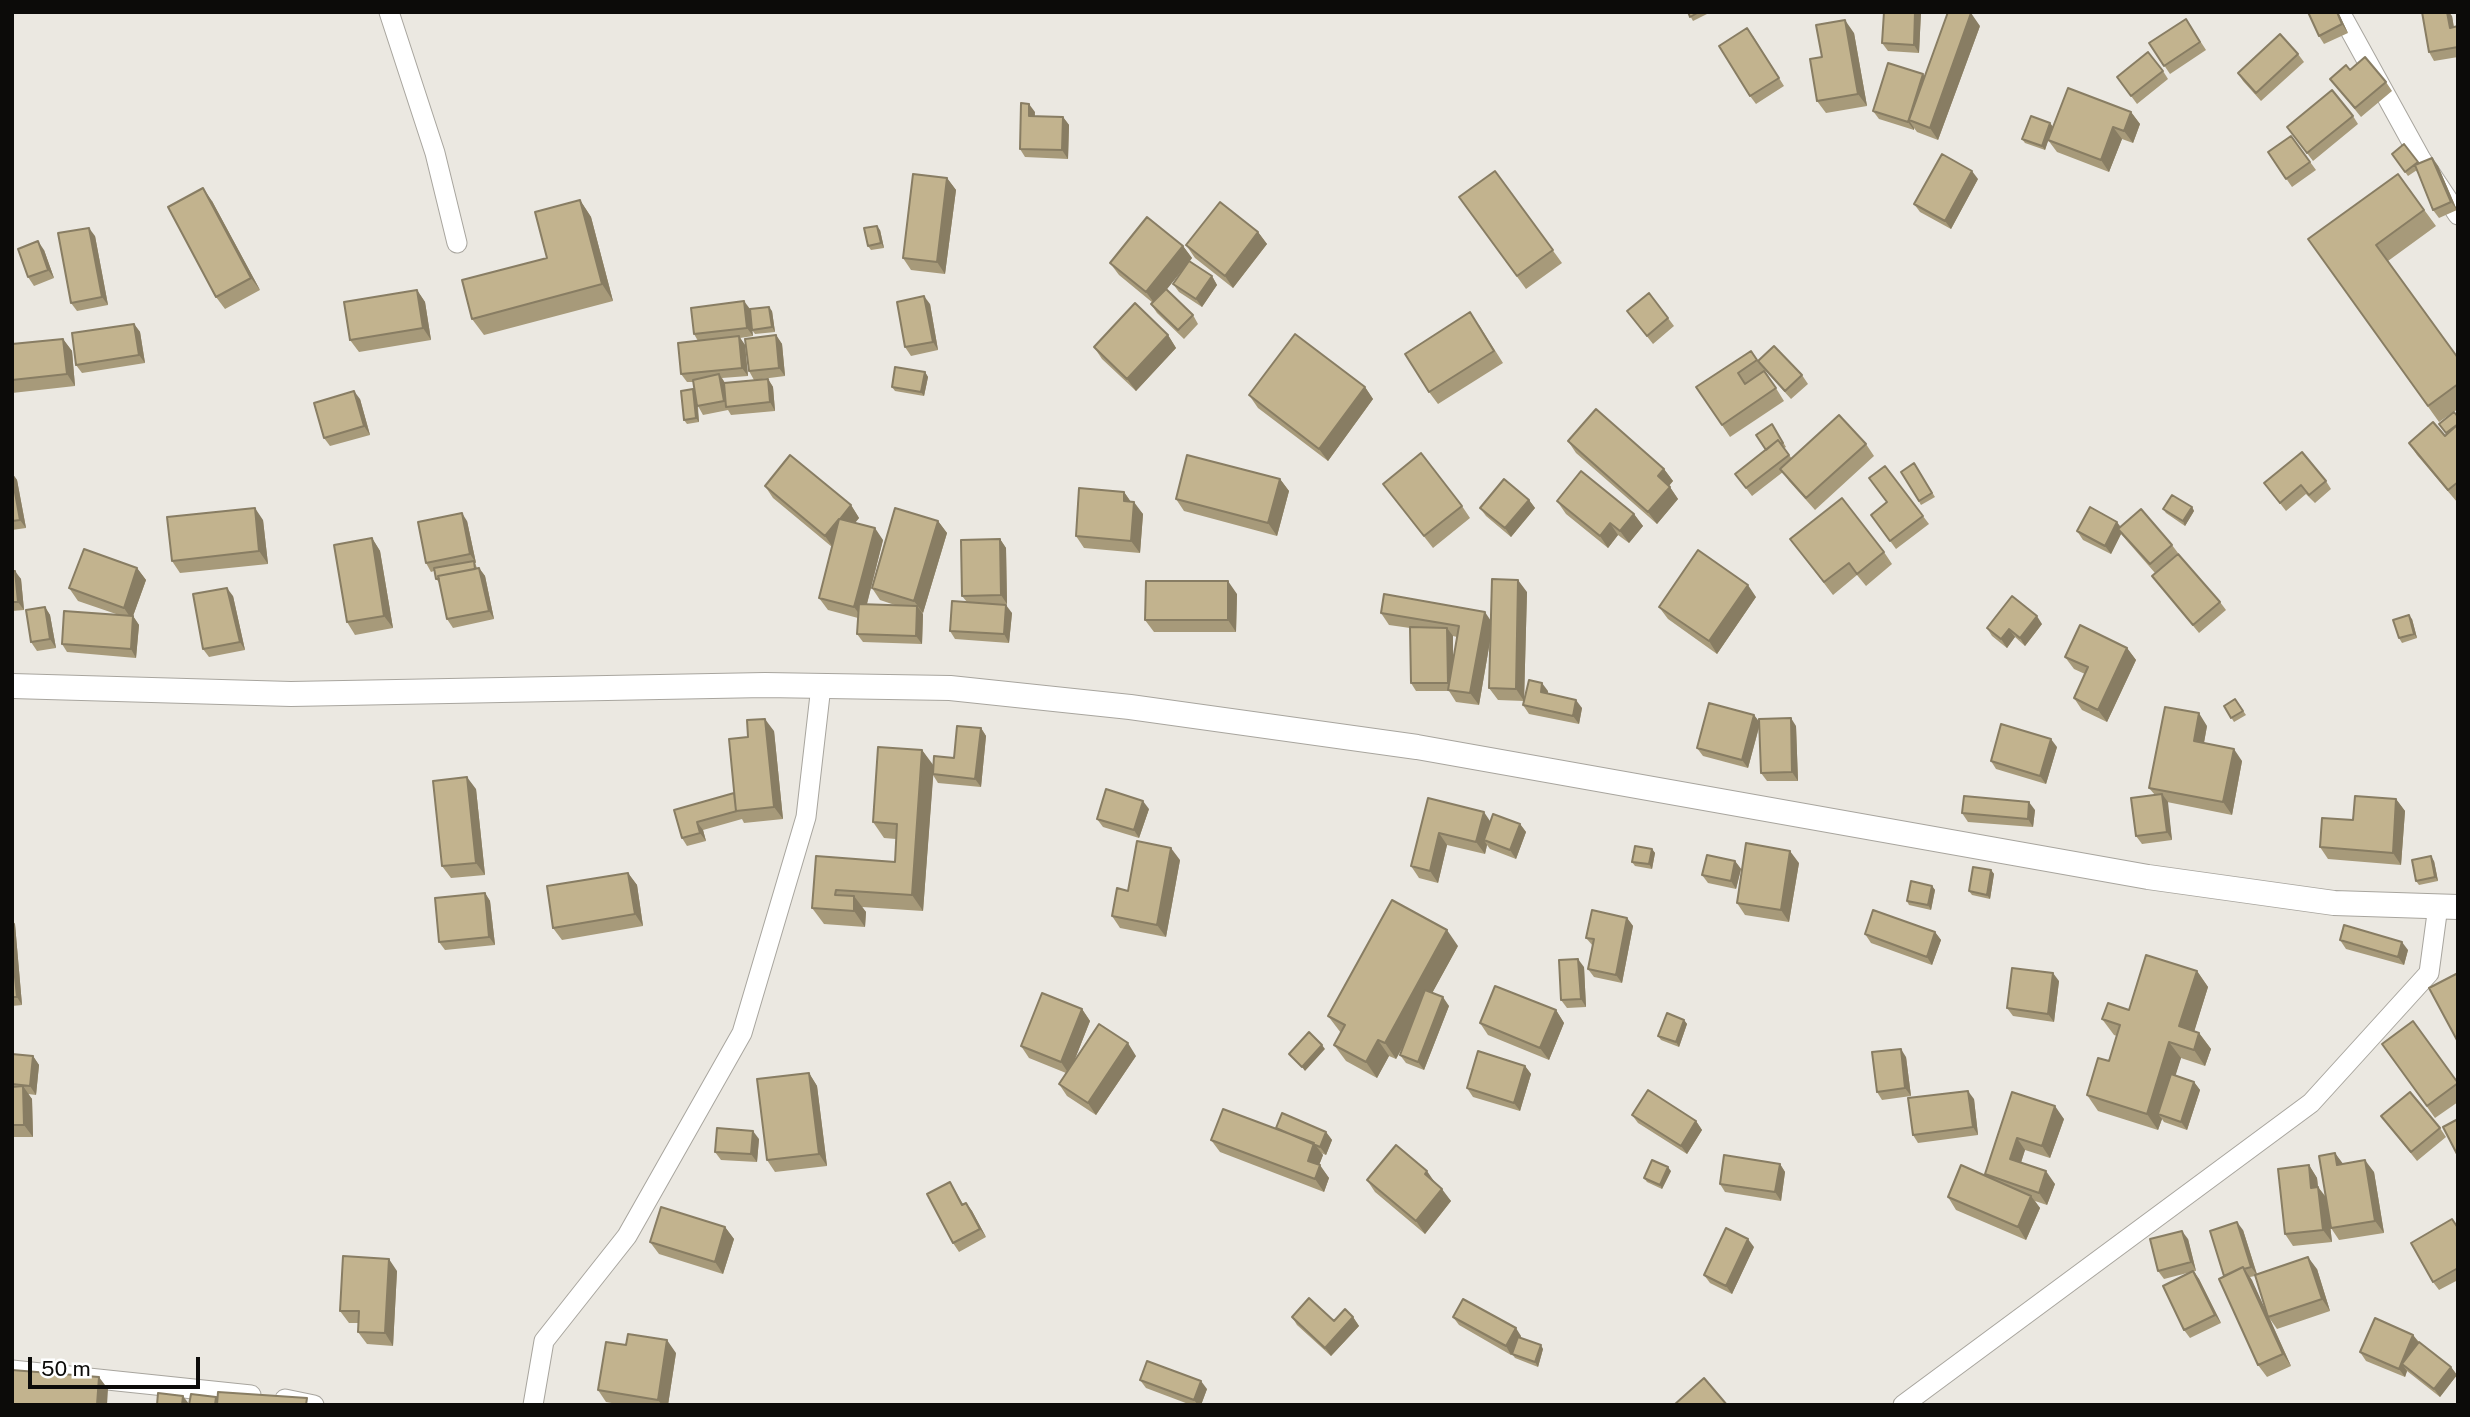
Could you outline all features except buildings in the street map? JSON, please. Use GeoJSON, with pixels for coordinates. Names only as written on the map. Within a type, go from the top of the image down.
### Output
{"type":"FeatureCollection","features":[{"type":"Feature","properties":{"kind":"street"},"geometry":{"type":"LineString","coordinates":[[389,12],[435,153],[457,243]]}},
{"type":"Feature","properties":{"kind":"street"},"geometry":{"type":"LineString","coordinates":[[2340,12],[2421,159],[2458,215]]}},
{"type":"Feature","properties":{"kind":"street"},"geometry":{"type":"LineString","coordinates":[[12,686],[291,694],[821,686],[950,688],[1171,713],[1417,747],[2148,877],[2334,903],[2448,906],[2429,973],[2311,1102],[1903,1405]]}},
{"type":"Feature","properties":{"kind":"street"},"geometry":{"type":"LineString","coordinates":[[533,1405],[544,1341],[626,1236],[743,1033],[806,817],[821,686]]}},
{"type":"Feature","properties":{"kind":"street"},"geometry":{"type":"LineString","coordinates":[[12,1370],[309,1401],[314,1405]]}}]}
